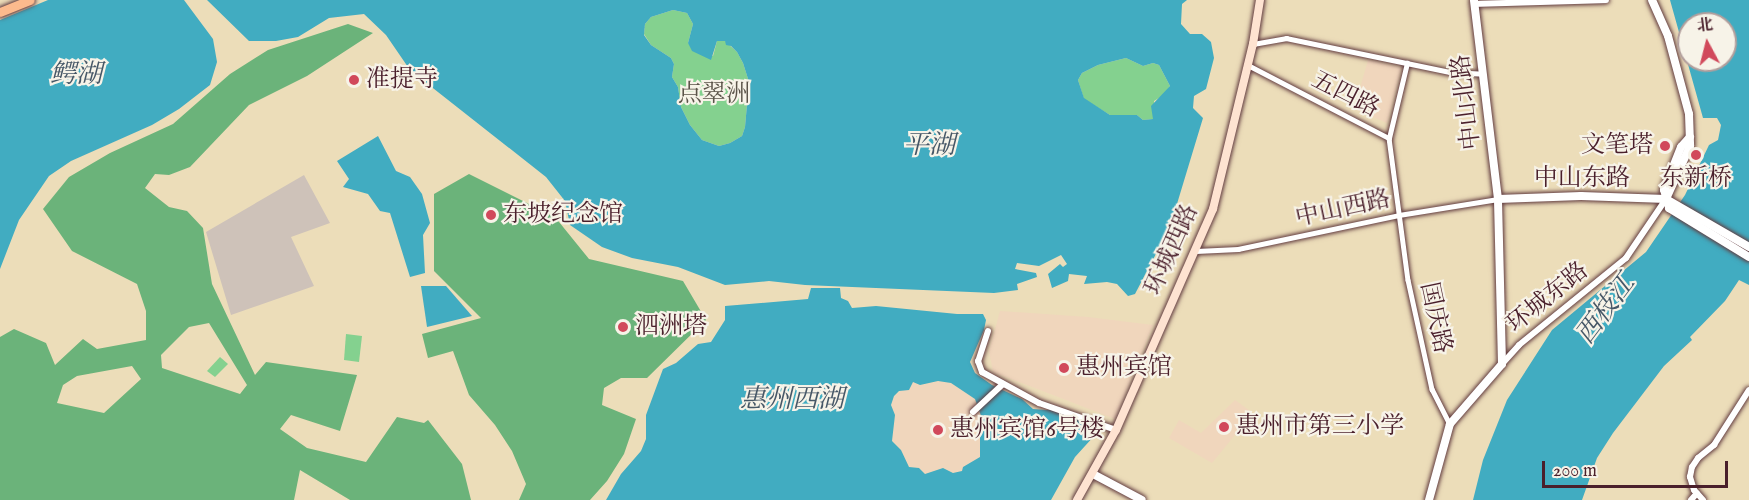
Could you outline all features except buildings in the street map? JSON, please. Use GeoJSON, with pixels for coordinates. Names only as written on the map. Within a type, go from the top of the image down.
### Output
{"type":"FeatureCollection","features":[{"type":"Feature","properties":{"kind":"main road"},"geometry":{"type":"LineString","coordinates":[[0,12],[30,0]]}},
{"type":"Feature","properties":{"kind":"main road","name":"环城西路"},"geometry":{"type":"LineString","coordinates":[[1077,500],[1116,430],[1160,324],[1196,251],[1213,209],[1253,44],[1260,0]]}},
{"type":"Feature","properties":{"kind":"street"},"geometry":{"type":"LineString","coordinates":[[1475,2],[1606,0]]}},
{"type":"Feature","properties":{"kind":"street"},"geometry":{"type":"LineString","coordinates":[[1652,0],[1668,36],[1689,114],[1690,137],[1681,147],[1664,190],[1666,199],[1678,211],[1749,257]]}},
{"type":"Feature","properties":{"kind":"street","name":"中山北路"},"geometry":{"type":"LineString","coordinates":[[1475,2],[1498,199],[1502,364]]}},
{"type":"Feature","properties":{"kind":"street"},"geometry":{"type":"LineString","coordinates":[[1253,44],[1286,38],[1407,63],[1483,74]]}},
{"type":"Feature","properties":{"kind":"street"},"geometry":{"type":"LineString","coordinates":[[1389,138],[1407,63]]}},
{"type":"Feature","properties":{"kind":"street","name":"五四路"},"geometry":{"type":"LineString","coordinates":[[1248,65],[1389,138],[1399,215]]}},
{"type":"Feature","properties":{"kind":"street","name":"中山东路"},"geometry":{"type":"LineString","coordinates":[[1498,199],[1581,196],[1666,199]]}},
{"type":"Feature","properties":{"kind":"street","name":"中山西路"},"geometry":{"type":"LineString","coordinates":[[1196,251],[1238,249],[1399,215],[1498,199]]}},
{"type":"Feature","properties":{"kind":"street","name":"环城东路"},"geometry":{"type":"LineString","coordinates":[[1450,424],[1520,345],[1626,258],[1666,199]]}},
{"type":"Feature","properties":{"kind":"street"},"geometry":{"type":"LineString","coordinates":[[1678,211],[1749,247]]}},
{"type":"Feature","properties":{"kind":"street","name":"国庆路"},"geometry":{"type":"LineString","coordinates":[[1399,215],[1408,280],[1431,389],[1450,424]]}},
{"type":"Feature","properties":{"kind":"street"},"geometry":{"type":"LineString","coordinates":[[988,331],[978,361],[982,372],[1039,403],[1116,430]]}},
{"type":"Feature","properties":{"kind":"street"},"geometry":{"type":"LineString","coordinates":[[973,412],[1003,384]]}},
{"type":"Feature","properties":{"kind":"street"},"geometry":{"type":"LineString","coordinates":[[1703,500],[1690,477],[1692,467],[1698,458],[1714,445],[1749,390]]}},
{"type":"Feature","properties":{"kind":"street"},"geometry":{"type":"LineString","coordinates":[[1429,500],[1450,424]]}},
{"type":"Feature","properties":{"kind":"street"},"geometry":{"type":"LineString","coordinates":[[1092,474],[1142,500]]}},
{"type":"Feature","properties":{"kind":"street"},"geometry":{"type":"LineString","coordinates":[[1691,500],[1697,493]]}},
{"type":"Feature","properties":{"kind":"shaded area"},"geometry":{"type":"Polygon","coordinates":[[[1368,60],[1401,68],[1387,123],[1354,109],[1368,60]]]}},
{"type":"Feature","properties":{"kind":"shaded area"},"geometry":{"type":"Polygon","coordinates":[[[304,175],[330,223],[291,237],[314,286],[231,315],[206,232],[304,175]]]}},
{"type":"Feature","properties":{"kind":"shaded area","name":"惠州宾馆"},"geometry":{"type":"Polygon","coordinates":[[[1000,311],[1088,317],[1153,325],[1115,419],[993,372],[989,351],[1000,311]]]}},
{"type":"Feature","properties":{"kind":"shaded area","name":"惠州宾馆6号楼"},"geometry":{"type":"Polygon","coordinates":[[[913,381],[920,385],[938,381],[951,383],[975,399],[985,427],[980,437],[980,457],[963,471],[953,473],[943,468],[925,474],[919,468],[909,467],[901,450],[892,441],[895,415],[891,405],[894,396],[913,381]]]}},
{"type":"Feature","properties":{"kind":"shaded area","name":"惠州市第三小学"},"geometry":{"type":"Polygon","coordinates":[[[1235,400],[1253,413],[1212,463],[1169,438],[1179,420],[1201,433],[1235,400]]]}},
{"type":"Feature","properties":{"kind":"green space","name":"点翠洲"},"geometry":{"type":"Polygon","coordinates":[[[673,10],[687,13],[693,24],[688,43],[713,56],[717,41],[725,41],[737,52],[743,63],[749,82],[745,127],[742,136],[730,143],[719,146],[702,140],[690,125],[681,107],[678,87],[672,77],[674,64],[671,58],[651,45],[644,34],[645,24],[651,17],[673,10]]]}},
{"type":"Feature","properties":{"kind":"green space"},"geometry":{"type":"Polygon","coordinates":[[[348,24],[373,33],[307,76],[249,105],[190,167],[169,175],[155,174],[145,188],[169,207],[187,211],[203,228],[212,284],[255,375],[266,362],[357,375],[340,431],[291,415],[280,429],[307,448],[366,462],[397,417],[424,423],[428,420],[462,464],[471,500],[350,500],[300,470],[294,500],[0,500],[0,337],[14,329],[46,343],[55,365],[83,339],[97,349],[146,340],[146,311],[137,284],[72,251],[43,209],[69,177],[110,153],[173,124],[230,74],[268,50],[348,24]],[[209,323],[189,327],[161,355],[162,368],[240,394],[247,385],[209,323]],[[132,366],[77,376],[63,385],[57,403],[104,413],[141,379],[132,366]]]}},
{"type":"Feature","properties":{"kind":"green space"},"geometry":{"type":"Polygon","coordinates":[[[1126,58],[1143,66],[1153,63],[1159,65],[1170,86],[1164,95],[1154,101],[1154,119],[1143,120],[1137,115],[1110,115],[1084,99],[1078,80],[1082,73],[1098,65],[1126,58]]]}},
{"type":"Feature","properties":{"kind":"green space"},"geometry":{"type":"Polygon","coordinates":[[[469,174],[555,217],[589,259],[683,281],[706,320],[647,378],[621,378],[604,388],[602,405],[636,419],[624,454],[607,481],[590,500],[519,500],[526,484],[512,451],[495,425],[469,395],[453,351],[428,358],[422,334],[481,318],[434,271],[434,194],[469,174]]]}},
{"type":"Feature","properties":{"kind":"green space"},"geometry":{"type":"Polygon","coordinates":[[[346,334],[362,336],[359,362],[344,360],[346,334]]]}},
{"type":"Feature","properties":{"kind":"green space"},"geometry":{"type":"Polygon","coordinates":[[[220,357],[228,364],[215,377],[207,371],[220,357]]]}},
{"type":"Feature","properties":{"kind":"water","name":"鳄湖"},"geometry":{"type":"Polygon","coordinates":[[[48,0],[184,0],[213,39],[217,62],[210,85],[179,109],[152,125],[71,161],[49,176],[19,220],[0,269],[0,20],[48,0]]]}},
{"type":"Feature","properties":{"kind":"water","name":"平湖"},"geometry":{"type":"Polygon","coordinates":[[[207,0],[1187,0],[1182,4],[1181,24],[1190,34],[1202,34],[1211,42],[1214,58],[1206,89],[1194,96],[1193,108],[1203,118],[1170,227],[1135,294],[1128,296],[1117,284],[1107,282],[1084,284],[1087,276],[1069,274],[1068,281],[1052,288],[1048,274],[1060,264],[1063,267],[1067,264],[1061,255],[1039,266],[1017,263],[1015,269],[1036,273],[1037,277],[1017,284],[1018,290],[994,293],[805,285],[769,281],[725,285],[678,267],[632,258],[602,247],[570,225],[565,201],[546,177],[410,70],[386,35],[364,14],[329,18],[298,37],[276,41],[249,41],[207,0]],[[673,10],[651,17],[645,24],[644,35],[651,45],[671,58],[674,64],[672,77],[678,87],[681,107],[690,125],[702,140],[719,146],[730,143],[742,136],[745,127],[749,82],[743,63],[737,52],[731,46],[726,45],[725,41],[717,41],[711,60],[692,51],[688,43],[693,24],[687,13],[673,10]],[[1126,58],[1098,65],[1082,73],[1078,80],[1084,98],[1110,115],[1137,115],[1143,120],[1153,119],[1151,106],[1170,86],[1159,65],[1153,63],[1143,66],[1126,58]]]}},
{"type":"Feature","properties":{"kind":"water","name":"西枝江"},"geometry":{"type":"Polygon","coordinates":[[[1670,0],[1749,0],[1749,285],[1739,280],[1725,301],[1690,337],[1692,340],[1664,366],[1597,458],[1582,500],[1473,500],[1483,460],[1507,400],[1552,330],[1646,252],[1685,195],[1709,145],[1718,140],[1721,125],[1717,118],[1703,118],[1690,72],[1737,72],[1737,12],[1677,12],[1677,25],[1670,0]]]}},
{"type":"Feature","properties":{"kind":"water"},"geometry":{"type":"Polygon","coordinates":[[[378,136],[396,171],[410,177],[422,194],[430,223],[423,235],[425,273],[410,277],[390,213],[380,211],[368,194],[343,187],[349,179],[337,161],[378,136]]]}},
{"type":"Feature","properties":{"kind":"water"},"geometry":{"type":"Polygon","coordinates":[[[421,286],[446,286],[472,316],[427,327],[421,286]]]}},
{"type":"Feature","properties":{"kind":"water","name":"惠州西湖"},"geometry":{"type":"Polygon","coordinates":[[[811,288],[840,288],[841,298],[848,301],[852,308],[876,306],[957,314],[983,314],[986,320],[984,330],[970,362],[975,373],[992,385],[1022,399],[1033,409],[1053,408],[1087,423],[1095,435],[1075,457],[1051,500],[606,500],[621,474],[641,451],[646,439],[646,415],[663,369],[676,363],[698,344],[711,342],[725,320],[725,306],[808,299],[811,288]],[[938,381],[920,385],[913,382],[909,390],[899,391],[894,396],[891,405],[895,415],[892,441],[901,450],[909,467],[919,468],[925,474],[943,468],[953,473],[962,471],[963,467],[980,457],[980,437],[985,427],[975,399],[951,383],[938,381]]]}},
{"type":"Feature","properties":{"kind":"place","name":"准提寺"},"geometry":{"type":"Point","coordinates":[354,80]}},
{"type":"Feature","properties":{"kind":"place","name":"文笔塔"},"geometry":{"type":"Point","coordinates":[1665,146]}},
{"type":"Feature","properties":{"kind":"place","name":"东新桥"},"geometry":{"type":"Point","coordinates":[1696,155]}},
{"type":"Feature","properties":{"kind":"place","name":"东坡纪念馆"},"geometry":{"type":"Point","coordinates":[491,215]}},
{"type":"Feature","properties":{"kind":"place","name":"泗洲塔"},"geometry":{"type":"Point","coordinates":[623,327]}},
{"type":"Feature","properties":{"kind":"place","name":"惠州宾馆"},"geometry":{"type":"Point","coordinates":[1064,368]}},
{"type":"Feature","properties":{"kind":"place","name":"惠州市第三小学"},"geometry":{"type":"Point","coordinates":[1224,427]}},
{"type":"Feature","properties":{"kind":"place","name":"惠州宾馆6号楼"},"geometry":{"type":"Point","coordinates":[938,430]}}]}
